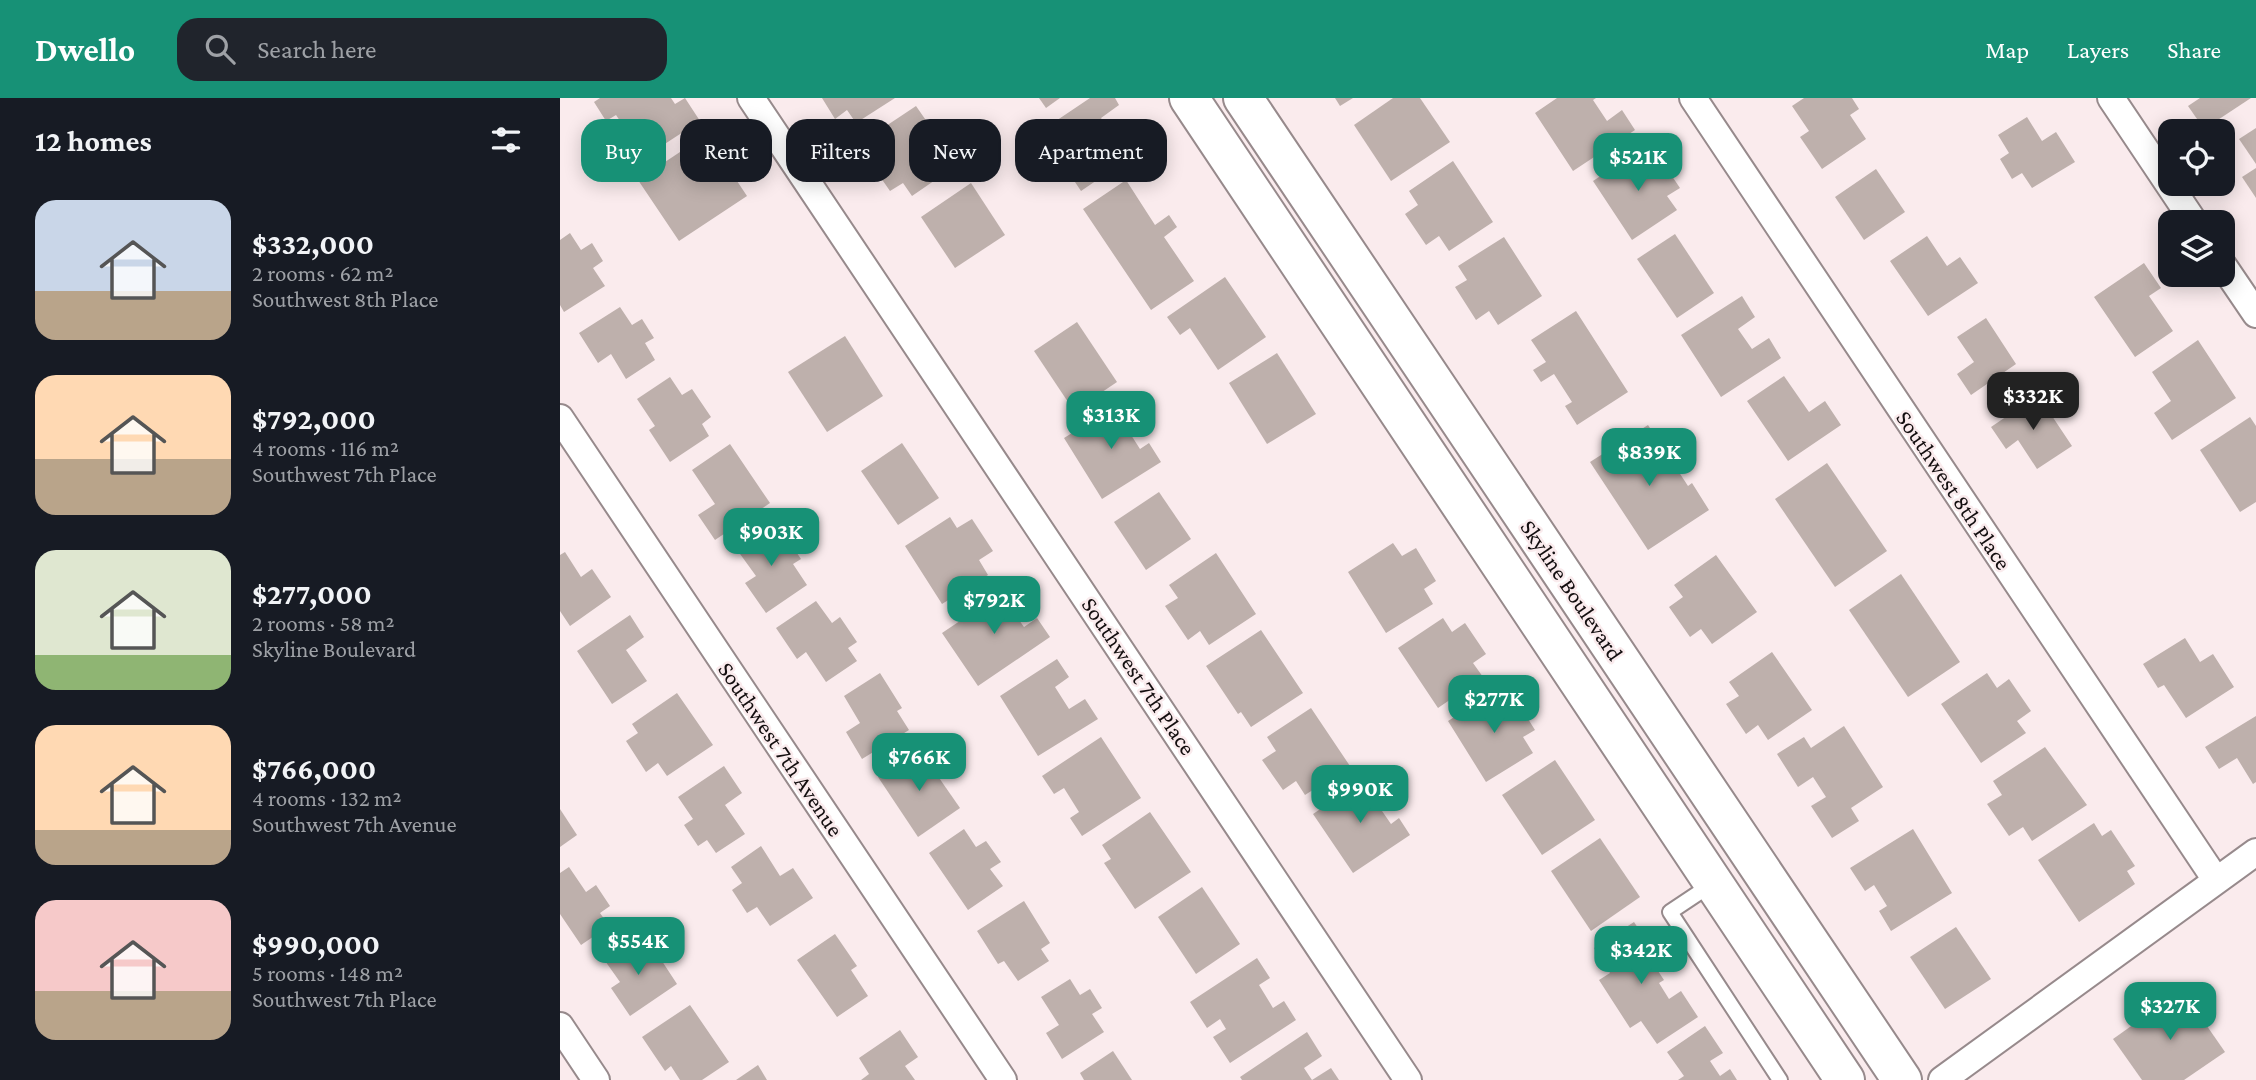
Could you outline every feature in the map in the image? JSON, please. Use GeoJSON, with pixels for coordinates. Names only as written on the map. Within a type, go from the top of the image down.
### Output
{"type":"FeatureCollection","features":[{"type":"Feature","properties":{"kind":"street","name":"Southwest 7th Place"},"geometry":{"type":"LineString","coordinates":[[751,98],[1408,1080]]}},
{"type":"Feature","properties":{"kind":"street","name":"Skyline Boulevard"},"geometry":{"type":"LineString","coordinates":[[1189,98],[1844,1080]]}},
{"type":"Feature","properties":{"kind":"street","name":"Skyline Boulevard"},"geometry":{"type":"LineString","coordinates":[[1243,98],[1902,1080]]}},
{"type":"Feature","properties":{"kind":"street","name":"Southwest 8th Place"},"geometry":{"type":"LineString","coordinates":[[1693,98],[2216,880]]}},
{"type":"Feature","properties":{"kind":"street"},"geometry":{"type":"LineString","coordinates":[[2111,98],[2186,210]]}},
{"type":"Feature","properties":{"kind":"street"},"geometry":{"type":"LineString","coordinates":[[2235,283],[2256,314]]}},
{"type":"Feature","properties":{"kind":"street","name":"Southwest 7th Avenue"},"geometry":{"type":"LineString","coordinates":[[560,418],[1003,1080]]}},
{"type":"Feature","properties":{"kind":"street"},"geometry":{"type":"LineString","coordinates":[[1941,1080],[2256,852]]}},
{"type":"Feature","properties":{"kind":"street"},"geometry":{"type":"LineString","coordinates":[[560,1026],[596,1080]]}},
{"type":"Feature","properties":{"kind":"lane"},"geometry":{"type":"LineString","coordinates":[[1713,883],[1670,912],[1780,1080]]}},
{"type":"Feature","properties":{"kind":"building"},"geometry":{"type":"Polygon","coordinates":[[[600,98],[671,98],[675,104],[685,98],[699,119],[680,119],[680,134],[666,143],[666,119],[619,119],[616,115],[605,119],[594,102],[600,98]]]}},
{"type":"Feature","properties":{"kind":"building"},"geometry":{"type":"Polygon","coordinates":[[[822,98],[895,98],[862,119],[853,119],[847,110],[835,119],[822,98]]]}},
{"type":"Feature","properties":{"kind":"building"},"geometry":{"type":"Polygon","coordinates":[[[1039,98],[1060,98],[1046,108],[1039,98]]]}},
{"type":"Feature","properties":{"kind":"building"},"geometry":{"type":"Polygon","coordinates":[[[1090,98],[1115,98],[1119,105],[1102,119],[1059,119],[1090,98]]]}},
{"type":"Feature","properties":{"kind":"building"},"geometry":{"type":"Polygon","coordinates":[[[1335,98],[1353,98],[1340,106],[1335,98]]]}},
{"type":"Feature","properties":{"kind":"building"},"geometry":{"type":"Polygon","coordinates":[[[1393,98],[1420,98],[1450,142],[1391,181],[1354,125],[1393,98]]]}},
{"type":"Feature","properties":{"kind":"building"},"geometry":{"type":"Polygon","coordinates":[[[1557,98],[1596,98],[1593,100],[1607,121],[1622,110],[1635,130],[1573,171],[1535,113],[1557,98]]]}},
{"type":"Feature","properties":{"kind":"building"},"geometry":{"type":"Polygon","coordinates":[[[1804,98],[1852,98],[1859,109],[1850,115],[1866,139],[1822,169],[1800,137],[1809,131],[1792,106],[1804,98]]]}},
{"type":"Feature","properties":{"kind":"building"},"geometry":{"type":"Polygon","coordinates":[[[2200,98],[2251,98],[2219,119],[2197,119],[2188,106],[2200,98]]]}},
{"type":"Feature","properties":{"kind":"building"},"geometry":{"type":"Polygon","coordinates":[[[916,106],[925,119],[909,119],[909,182],[932,182],[912,196],[903,183],[890,191],[884,182],[895,182],[895,120],[916,106]]]}},
{"type":"Feature","properties":{"kind":"building"},"geometry":{"type":"Polygon","coordinates":[[[2027,117],[2042,141],[2056,132],[2075,162],[2032,188],[2022,173],[2012,179],[2000,159],[2009,153],[1998,135],[2027,117]]]}},
{"type":"Feature","properties":{"kind":"building"},"geometry":{"type":"Polygon","coordinates":[[[2256,128],[2256,164],[2239,139],[2256,128]]]}},
{"type":"Feature","properties":{"kind":"building"},"geometry":{"type":"Polygon","coordinates":[[[1638,151],[1647,165],[1659,157],[1680,188],[1667,196],[1677,210],[1632,240],[1593,181],[1638,151]]]}},
{"type":"Feature","properties":{"kind":"building"},"geometry":{"type":"Polygon","coordinates":[[[680,152],[680,182],[738,182],[747,196],[679,241],[639,182],[666,182],[666,161],[680,152]]]}},
{"type":"Feature","properties":{"kind":"building"},"geometry":{"type":"Polygon","coordinates":[[[1453,161],[1493,222],[1449,251],[1439,236],[1426,245],[1405,214],[1418,205],[1409,191],[1453,161]]]}},
{"type":"Feature","properties":{"kind":"building"},"geometry":{"type":"Polygon","coordinates":[[[2256,168],[2256,198],[2242,177],[2256,168]]]}},
{"type":"Feature","properties":{"kind":"building"},"geometry":{"type":"Polygon","coordinates":[[[1876,169],[1905,212],[1864,240],[1835,197],[1876,169]]]}},
{"type":"Feature","properties":{"kind":"building"},"geometry":{"type":"Polygon","coordinates":[[[1075,182],[1094,182],[1081,191],[1075,182]]]}},
{"type":"Feature","properties":{"kind":"building"},"geometry":{"type":"Polygon","coordinates":[[[1123,182],[1127,182],[1155,225],[1169,215],[1177,227],[1164,237],[1194,281],[1151,310],[1083,209],[1123,182]]]}},
{"type":"Feature","properties":{"kind":"building"},"geometry":{"type":"Polygon","coordinates":[[[971,183],[1005,235],[955,268],[921,217],[971,183]]]}},
{"type":"Feature","properties":{"kind":"building"},"geometry":{"type":"Polygon","coordinates":[[[570,233],[581,250],[592,243],[603,261],[593,268],[605,286],[564,312],[560,305],[560,240],[570,233]]]}},
{"type":"Feature","properties":{"kind":"building"},"geometry":{"type":"Polygon","coordinates":[[[1675,234],[1714,293],[1677,318],[1637,259],[1675,234]]]}},
{"type":"Feature","properties":{"kind":"building"},"geometry":{"type":"Polygon","coordinates":[[[1927,236],[1947,266],[1960,257],[1978,283],[1928,316],[1890,261],[1927,236]]]}},
{"type":"Feature","properties":{"kind":"building"},"geometry":{"type":"Polygon","coordinates":[[[1504,237],[1542,296],[1498,325],[1489,311],[1476,320],[1455,287],[1467,280],[1458,266],[1504,237]]]}},
{"type":"Feature","properties":{"kind":"building"},"geometry":{"type":"Polygon","coordinates":[[[2144,263],[2161,288],[2149,296],[2173,331],[2135,357],[2094,297],[2144,263]]]}},
{"type":"Feature","properties":{"kind":"building"},"geometry":{"type":"Polygon","coordinates":[[[1225,277],[1266,337],[1218,370],[1190,328],[1180,335],[1167,317],[1225,277]]]}},
{"type":"Feature","properties":{"kind":"building"},"geometry":{"type":"Polygon","coordinates":[[[1742,296],[1755,317],[1738,329],[1752,349],[1769,338],[1781,358],[1721,397],[1681,335],[1742,296]]]}},
{"type":"Feature","properties":{"kind":"building"},"geometry":{"type":"Polygon","coordinates":[[[620,307],[632,325],[642,319],[654,338],[645,343],[655,360],[626,379],[611,354],[598,363],[579,333],[620,307]]]}},
{"type":"Feature","properties":{"kind":"building"},"geometry":{"type":"Polygon","coordinates":[[[1576,311],[1628,392],[1577,425],[1565,406],[1572,402],[1554,374],[1541,382],[1533,370],[1546,362],[1531,340],[1576,311]]]}},
{"type":"Feature","properties":{"kind":"building"},"geometry":{"type":"Polygon","coordinates":[[[1986,318],[2016,364],[1971,395],[1957,374],[1974,362],[1957,337],[1986,318]]]}},
{"type":"Feature","properties":{"kind":"building"},"geometry":{"type":"Polygon","coordinates":[[[1077,322],[1117,382],[1074,411],[1034,351],[1077,322]]]}},
{"type":"Feature","properties":{"kind":"building"},"geometry":{"type":"Polygon","coordinates":[[[845,336],[883,396],[827,432],[788,372],[845,336]]]}},
{"type":"Feature","properties":{"kind":"building"},"geometry":{"type":"Polygon","coordinates":[[[2198,340],[2236,398],[2172,440],[2154,413],[2171,401],[2152,372],[2198,340]]]}},
{"type":"Feature","properties":{"kind":"building"},"geometry":{"type":"Polygon","coordinates":[[[1277,353],[1316,414],[1267,444],[1229,383],[1277,353]]]}},
{"type":"Feature","properties":{"kind":"building"},"geometry":{"type":"Polygon","coordinates":[[[1784,376],[1809,412],[1825,401],[1841,425],[1788,461],[1747,401],[1784,376]]]}},
{"type":"Feature","properties":{"kind":"building"},"geometry":{"type":"Polygon","coordinates":[[[670,377],[682,395],[692,389],[711,417],[702,424],[709,436],[670,462],[649,430],[655,426],[637,399],[670,377]]]}},
{"type":"Feature","properties":{"kind":"building"},"geometry":{"type":"Polygon","coordinates":[[[2038,395],[2072,446],[2037,469],[2018,440],[2006,449],[1991,427],[2038,395]]]}},
{"type":"Feature","properties":{"kind":"building"},"geometry":{"type":"Polygon","coordinates":[[[1122,402],[1133,419],[1124,424],[1140,449],[1149,443],[1161,462],[1102,499],[1064,438],[1122,402]]]}},
{"type":"Feature","properties":{"kind":"building"},"geometry":{"type":"Polygon","coordinates":[[[2250,417],[2256,426],[2256,502],[2240,512],[2200,450],[2250,417]]]}},
{"type":"Feature","properties":{"kind":"building"},"geometry":{"type":"Polygon","coordinates":[[[1648,425],[1688,486],[1692,483],[1709,510],[1648,550],[1590,462],[1648,425]]]}},
{"type":"Feature","properties":{"kind":"building"},"geometry":{"type":"Polygon","coordinates":[[[902,443],[939,498],[898,525],[861,471],[902,443]]]}},
{"type":"Feature","properties":{"kind":"building"},"geometry":{"type":"Polygon","coordinates":[[[730,444],[770,503],[715,540],[698,515],[715,504],[692,470],[730,444]]]}},
{"type":"Feature","properties":{"kind":"building"},"geometry":{"type":"Polygon","coordinates":[[[1827,463],[1887,551],[1835,587],[1775,499],[1827,463]]]}},
{"type":"Feature","properties":{"kind":"building"},"geometry":{"type":"Polygon","coordinates":[[[1159,492],[1191,539],[1146,570],[1114,522],[1159,492]]]}},
{"type":"Feature","properties":{"kind":"building"},"geometry":{"type":"Polygon","coordinates":[[[950,517],[957,528],[972,519],[993,551],[979,560],[988,575],[942,604],[905,546],[950,517]]]}},
{"type":"Feature","properties":{"kind":"building"},"geometry":{"type":"Polygon","coordinates":[[[767,526],[776,539],[784,534],[801,559],[793,564],[807,585],[766,613],[745,583],[756,576],[735,547],[767,526]]]}},
{"type":"Feature","properties":{"kind":"building"},"geometry":{"type":"Polygon","coordinates":[[[1393,543],[1402,556],[1416,548],[1436,581],[1424,589],[1433,604],[1386,633],[1348,572],[1393,543]]]}},
{"type":"Feature","properties":{"kind":"building"},"geometry":{"type":"Polygon","coordinates":[[[565,552],[581,577],[592,569],[611,597],[570,626],[560,611],[560,555],[565,552]]]}},
{"type":"Feature","properties":{"kind":"building"},"geometry":{"type":"Polygon","coordinates":[[[1216,553],[1256,614],[1209,645],[1200,631],[1188,640],[1165,606],[1178,598],[1169,585],[1216,553]]]}},
{"type":"Feature","properties":{"kind":"building"},"geometry":{"type":"Polygon","coordinates":[[[1716,555],[1757,612],[1712,644],[1701,629],[1690,637],[1669,607],[1683,597],[1674,585],[1716,555]]]}},
{"type":"Feature","properties":{"kind":"building"},"geometry":{"type":"Polygon","coordinates":[[[1901,574],[1960,662],[1908,697],[1849,610],[1901,574]]]}},
{"type":"Feature","properties":{"kind":"building"},"geometry":{"type":"Polygon","coordinates":[[[1015,584],[1027,603],[1014,613],[1024,627],[1037,618],[1050,637],[978,686],[942,633],[1015,584]]]}},
{"type":"Feature","properties":{"kind":"building"},"geometry":{"type":"Polygon","coordinates":[[[816,601],[832,623],[840,617],[857,642],[848,648],[857,661],[826,682],[806,652],[797,659],[776,628],[816,601]]]}},
{"type":"Feature","properties":{"kind":"building"},"geometry":{"type":"Polygon","coordinates":[[[630,615],[644,637],[626,650],[647,681],[612,704],[577,651],[630,615]]]}},
{"type":"Feature","properties":{"kind":"building"},"geometry":{"type":"Polygon","coordinates":[[[1443,618],[1452,632],[1465,623],[1486,654],[1473,663],[1483,677],[1438,708],[1398,648],[1443,618]]]}},
{"type":"Feature","properties":{"kind":"building"},"geometry":{"type":"Polygon","coordinates":[[[1261,630],[1303,693],[1251,727],[1241,712],[1238,714],[1206,666],[1261,630]]]}},
{"type":"Feature","properties":{"kind":"building"},"geometry":{"type":"Polygon","coordinates":[[[2185,638],[2200,662],[2213,654],[2234,687],[2186,718],[2164,685],[2158,688],[2143,664],[2185,638]]]}},
{"type":"Feature","properties":{"kind":"building"},"geometry":{"type":"Polygon","coordinates":[[[1772,652],[1812,710],[1768,740],[1758,725],[1746,734],[1726,704],[1739,696],[1729,682],[1772,652]]]}},
{"type":"Feature","properties":{"kind":"building"},"geometry":{"type":"Polygon","coordinates":[[[1057,659],[1069,677],[1055,687],[1069,709],[1085,699],[1098,719],[1038,756],[1000,696],[1057,659]]]}},
{"type":"Feature","properties":{"kind":"building"},"geometry":{"type":"Polygon","coordinates":[[[880,673],[902,708],[897,711],[909,730],[862,759],[846,732],[860,723],[844,696],[880,673]]]}},
{"type":"Feature","properties":{"kind":"building"},"geometry":{"type":"Polygon","coordinates":[[[1987,673],[1997,688],[2009,679],[2031,711],[2017,721],[2026,733],[1981,763],[1941,704],[1987,673]]]}},
{"type":"Feature","properties":{"kind":"building"},"geometry":{"type":"Polygon","coordinates":[[[677,693],[713,745],[667,776],[658,763],[646,772],[626,741],[638,733],[632,724],[677,693]]]}},
{"type":"Feature","properties":{"kind":"building"},"geometry":{"type":"Polygon","coordinates":[[[1493,693],[1501,706],[1515,698],[1535,730],[1523,737],[1533,753],[1486,782],[1448,721],[1493,693]]]}},
{"type":"Feature","properties":{"kind":"building"},"geometry":{"type":"Polygon","coordinates":[[[1311,708],[1350,766],[1305,795],[1296,781],[1283,790],[1262,760],[1276,751],[1267,737],[1311,708]]]}},
{"type":"Feature","properties":{"kind":"building"},"geometry":{"type":"Polygon","coordinates":[[[2256,716],[2256,782],[2253,784],[2237,758],[2219,769],[2205,747],[2256,716]]]}},
{"type":"Feature","properties":{"kind":"building"},"geometry":{"type":"Polygon","coordinates":[[[1844,726],[1883,787],[1851,808],[1859,821],[1832,838],[1811,806],[1826,797],[1813,777],[1798,787],[1777,754],[1804,737],[1811,748],[1844,726]]]}},
{"type":"Feature","properties":{"kind":"building"},"geometry":{"type":"Polygon","coordinates":[[[1101,737],[1141,798],[1082,836],[1070,818],[1079,812],[1064,788],[1054,794],[1042,776],[1101,737]]]}},
{"type":"Feature","properties":{"kind":"building"},"geometry":{"type":"Polygon","coordinates":[[[2045,747],[2087,805],[2032,841],[2023,827],[2009,836],[1987,804],[2002,795],[1993,781],[2045,747]]]}},
{"type":"Feature","properties":{"kind":"building"},"geometry":{"type":"Polygon","coordinates":[[[919,749],[960,808],[918,837],[878,777],[919,749]]]}},
{"type":"Feature","properties":{"kind":"building"},"geometry":{"type":"Polygon","coordinates":[[[1555,760],[1595,820],[1542,855],[1502,795],[1555,760]]]}},
{"type":"Feature","properties":{"kind":"building"},"geometry":{"type":"Polygon","coordinates":[[[724,766],[742,793],[725,805],[745,834],[716,853],[707,840],[698,846],[684,825],[693,819],[678,797],[724,766]]]}},
{"type":"Feature","properties":{"kind":"building"},"geometry":{"type":"Polygon","coordinates":[[[1371,775],[1382,792],[1373,798],[1391,824],[1399,818],[1410,835],[1353,873],[1313,814],[1371,775]]]}},
{"type":"Feature","properties":{"kind":"building"},"geometry":{"type":"Polygon","coordinates":[[[560,809],[577,835],[560,847],[560,809]]]}},
{"type":"Feature","properties":{"kind":"building"},"geometry":{"type":"Polygon","coordinates":[[[1150,812],[1191,872],[1135,909],[1104,863],[1111,859],[1102,845],[1150,812]]]}},
{"type":"Feature","properties":{"kind":"building"},"geometry":{"type":"Polygon","coordinates":[[[2094,823],[2102,836],[2111,830],[2135,866],[2127,871],[2135,884],[2079,922],[2038,860],[2094,823]]]}},
{"type":"Feature","properties":{"kind":"building"},"geometry":{"type":"Polygon","coordinates":[[[964,829],[976,847],[986,841],[1001,862],[990,869],[1003,886],[968,910],[929,853],[964,829]]]}},
{"type":"Feature","properties":{"kind":"building"},"geometry":{"type":"Polygon","coordinates":[[[1913,829],[1952,893],[1891,931],[1879,911],[1887,906],[1874,885],[1865,891],[1850,868],[1913,829]]]}},
{"type":"Feature","properties":{"kind":"building"},"geometry":{"type":"Polygon","coordinates":[[[1600,838],[1640,897],[1591,931],[1551,871],[1600,838]]]}},
{"type":"Feature","properties":{"kind":"building"},"geometry":{"type":"Polygon","coordinates":[[[761,846],[780,876],[793,868],[813,898],[770,926],[757,907],[747,913],[732,890],[742,883],[731,867],[761,846]]]}},
{"type":"Feature","properties":{"kind":"building"},"geometry":{"type":"Polygon","coordinates":[[[569,867],[586,892],[596,885],[610,906],[600,913],[609,926],[581,945],[560,914],[560,873],[569,867]]]}},
{"type":"Feature","properties":{"kind":"building"},"geometry":{"type":"Polygon","coordinates":[[[1202,887],[1240,944],[1196,974],[1158,917],[1202,887]]]}},
{"type":"Feature","properties":{"kind":"building"},"geometry":{"type":"Polygon","coordinates":[[[1024,901],[1050,943],[1041,949],[1049,961],[1018,981],[1004,961],[998,964],[977,931],[1024,901]]]}},
{"type":"Feature","properties":{"kind":"building"},"geometry":{"type":"Polygon","coordinates":[[[1634,922],[1652,949],[1646,953],[1664,980],[1659,983],[1669,999],[1681,991],[1698,1017],[1657,1044],[1641,1021],[1630,1028],[1599,980],[1610,973],[1594,948],[1634,922]]]}},
{"type":"Feature","properties":{"kind":"building"},"geometry":{"type":"Polygon","coordinates":[[[1956,927],[1991,979],[1945,1009],[1910,957],[1956,927]]]}},
{"type":"Feature","properties":{"kind":"building"},"geometry":{"type":"Polygon","coordinates":[[[835,934],[857,966],[851,970],[868,996],[837,1017],[797,960],[835,934]]]}},
{"type":"Feature","properties":{"kind":"building"},"geometry":{"type":"Polygon","coordinates":[[[633,938],[648,961],[658,955],[677,984],[630,1016],[611,988],[620,982],[603,958],[633,938]]]}},
{"type":"Feature","properties":{"kind":"building"},"geometry":{"type":"Polygon","coordinates":[[[1257,958],[1270,978],[1259,985],[1273,1008],[1284,1001],[1296,1020],[1230,1063],[1213,1037],[1226,1029],[1220,1019],[1207,1028],[1190,1002],[1257,958]]]}},
{"type":"Feature","properties":{"kind":"building"},"geometry":{"type":"Polygon","coordinates":[[[1070,979],[1080,995],[1090,989],[1102,1008],[1092,1014],[1104,1032],[1062,1059],[1046,1033],[1059,1025],[1041,997],[1070,979]]]}},
{"type":"Feature","properties":{"kind":"building"},"geometry":{"type":"Polygon","coordinates":[[[2182,990],[2225,1052],[2184,1080],[2142,1080],[2113,1039],[2182,990]]]}},
{"type":"Feature","properties":{"kind":"building"},"geometry":{"type":"Polygon","coordinates":[[[690,1005],[729,1062],[702,1080],[680,1080],[671,1066],[665,1071],[642,1037],[690,1005]]]}},
{"type":"Feature","properties":{"kind":"building"},"geometry":{"type":"Polygon","coordinates":[[[1705,1026],[1723,1053],[1710,1061],[1720,1076],[1730,1069],[1737,1080],[1678,1080],[1684,1076],[1667,1052],[1705,1026]]]}},
{"type":"Feature","properties":{"kind":"building"},"geometry":{"type":"Polygon","coordinates":[[[900,1030],[918,1057],[905,1066],[915,1080],[861,1080],[869,1074],[859,1058],[900,1030]]]}},
{"type":"Feature","properties":{"kind":"building"},"geometry":{"type":"Polygon","coordinates":[[[1307,1032],[1322,1056],[1304,1068],[1312,1080],[1242,1080],[1240,1077],[1307,1032]]]}},
{"type":"Feature","properties":{"kind":"building"},"geometry":{"type":"Polygon","coordinates":[[[1113,1051],[1132,1080],[1084,1080],[1080,1073],[1113,1051]]]}},
{"type":"Feature","properties":{"kind":"building"},"geometry":{"type":"Polygon","coordinates":[[[758,1065],[767,1080],[736,1080],[758,1065]]]}},
{"type":"Feature","properties":{"kind":"building"},"geometry":{"type":"Polygon","coordinates":[[[1331,1068],[1339,1080],[1312,1080],[1331,1068]]]}}]}
